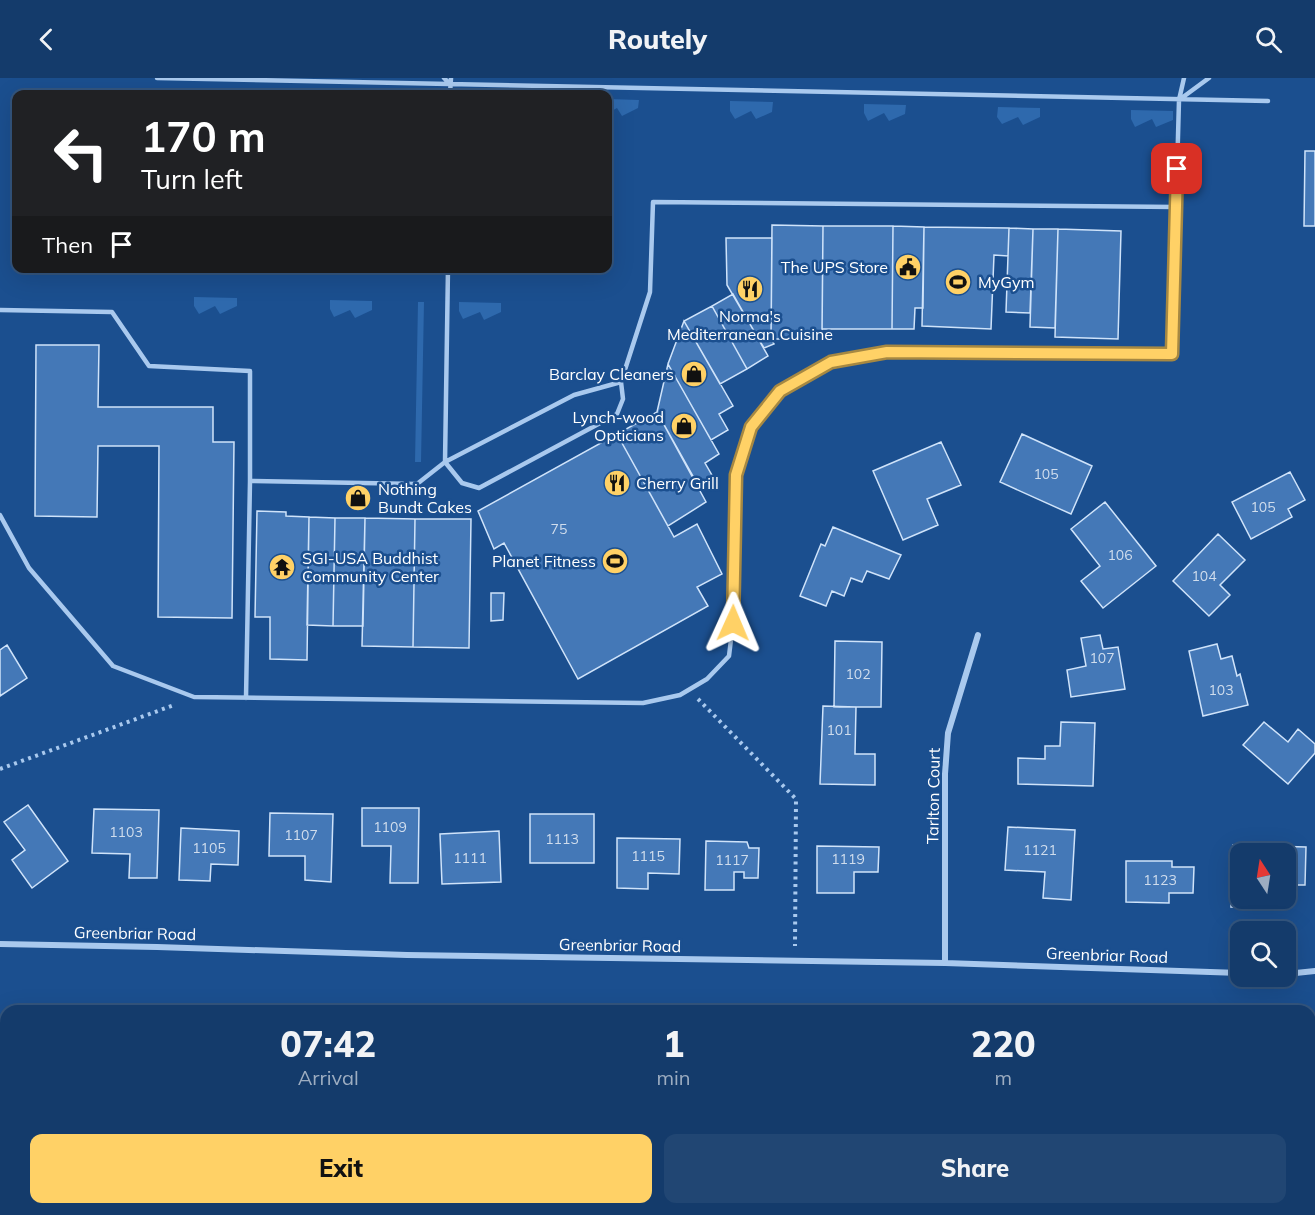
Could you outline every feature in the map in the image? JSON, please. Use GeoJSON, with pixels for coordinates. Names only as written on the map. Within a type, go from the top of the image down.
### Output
{"type":"FeatureCollection","features":[{"type":"Feature","properties":{"kind":"street","name":"Tarlton Court"},"geometry":{"type":"LineString","coordinates":[[945,963],[945,774],[948,733],[978,635]]}},
{"type":"Feature","properties":{"kind":"street","name":"Greenbriar Road"},"geometry":{"type":"LineString","coordinates":[[0,944],[407,955],[945,963],[1230,973]]}},
{"type":"Feature","properties":{"kind":"street"},"geometry":{"type":"LineString","coordinates":[[1296,973],[1315,971]]}},
{"type":"Feature","properties":{"kind":"lane"},"geometry":{"type":"LineString","coordinates":[[157,78],[1268,101]]}},
{"type":"Feature","properties":{"kind":"lane"},"geometry":{"type":"LineString","coordinates":[[444,78],[450,84]]}},
{"type":"Feature","properties":{"kind":"lane"},"geometry":{"type":"LineString","coordinates":[[450,90],[452,78]]}},
{"type":"Feature","properties":{"kind":"lane"},"geometry":{"type":"LineString","coordinates":[[0,515],[29,568],[112,666],[194,697],[643,703],[680,695],[707,679],[729,656],[733,623],[736,475],[751,427],[780,391],[831,362],[887,352],[1172,354],[1179,100],[1184,78]]}},
{"type":"Feature","properties":{"kind":"lane"},"geometry":{"type":"LineString","coordinates":[[1179,100],[1209,78]]}},
{"type":"Feature","properties":{"kind":"lane"},"geometry":{"type":"LineString","coordinates":[[448,273],[445,462],[462,483],[479,488],[617,414],[623,399],[621,382],[650,292],[653,202],[1176,207]]}},
{"type":"Feature","properties":{"kind":"lane"},"geometry":{"type":"LineString","coordinates":[[0,310],[112,312],[149,366],[250,371],[246,698]]}},
{"type":"Feature","properties":{"kind":"lane"},"geometry":{"type":"LineString","coordinates":[[250,481],[417,484],[445,462],[574,395],[621,382]]}},
{"type":"Feature","properties":{"kind":"path"},"geometry":{"type":"LineString","coordinates":[[689,690],[796,799],[795,961]]}},
{"type":"Feature","properties":{"kind":"path"},"geometry":{"type":"LineString","coordinates":[[0,769],[194,697]]}},
{"type":"Feature","properties":{"kind":"shaded area"},"geometry":{"type":"Polygon","coordinates":[[[612,99],[639,100],[638,108],[622,116],[617,108],[612,111],[612,99]]]}},
{"type":"Feature","properties":{"kind":"shaded area"},"geometry":{"type":"Polygon","coordinates":[[[730,101],[773,102],[772,112],[756,119],[751,111],[735,119],[730,111],[730,101]]]}},
{"type":"Feature","properties":{"kind":"shaded area"},"geometry":{"type":"Polygon","coordinates":[[[864,104],[906,105],[905,114],[889,121],[884,113],[868,121],[864,113],[864,104]]]}},
{"type":"Feature","properties":{"kind":"shaded area"},"geometry":{"type":"Polygon","coordinates":[[[998,107],[1040,108],[1040,117],[1023,125],[1018,117],[1002,124],[997,117],[998,107]]]}},
{"type":"Feature","properties":{"kind":"shaded area"},"geometry":{"type":"Polygon","coordinates":[[[1131,110],[1173,111],[1173,120],[1156,127],[1152,119],[1135,127],[1131,119],[1131,110]]]}},
{"type":"Feature","properties":{"kind":"shaded area"},"geometry":{"type":"Polygon","coordinates":[[[527,273],[568,273],[568,275],[527,273]]]}},
{"type":"Feature","properties":{"kind":"shaded area"},"geometry":{"type":"Polygon","coordinates":[[[194,297],[237,298],[237,306],[220,314],[215,306],[199,314],[194,306],[194,297]]]}},
{"type":"Feature","properties":{"kind":"shaded area"},"geometry":{"type":"Polygon","coordinates":[[[330,300],[372,301],[372,310],[355,318],[350,310],[334,317],[330,309],[330,300]]]}},
{"type":"Feature","properties":{"kind":"shaded area"},"geometry":{"type":"Polygon","coordinates":[[[418,302],[424,302],[421,462],[415,462],[418,302]]]}},
{"type":"Feature","properties":{"kind":"shaded area"},"geometry":{"type":"Polygon","coordinates":[[[459,302],[501,303],[501,312],[484,320],[480,312],[463,319],[459,311],[459,302]]]}},
{"type":"Feature","properties":{"kind":"building"},"geometry":{"type":"Polygon","coordinates":[[[1305,151],[1315,151],[1315,226],[1304,226],[1305,151]]]}},
{"type":"Feature","properties":{"kind":"building"},"geometry":{"type":"Polygon","coordinates":[[[772,225],[823,226],[822,339],[771,339],[772,225]]]}},
{"type":"Feature","properties":{"kind":"building"},"geometry":{"type":"Polygon","coordinates":[[[823,226],[893,226],[892,329],[822,329],[823,226]]]}},
{"type":"Feature","properties":{"kind":"building","name":"The UPS Store"},"geometry":{"type":"Polygon","coordinates":[[[893,226],[924,227],[923,308],[915,308],[914,329],[892,329],[893,226]]]}},
{"type":"Feature","properties":{"kind":"building","name":"MyGym"},"geometry":{"type":"Polygon","coordinates":[[[924,227],[1009,228],[1008,256],[994,255],[991,329],[922,326],[924,227]]]}},
{"type":"Feature","properties":{"kind":"building"},"geometry":{"type":"Polygon","coordinates":[[[1009,228],[1033,229],[1030,313],[1006,312],[1009,228]]]}},
{"type":"Feature","properties":{"kind":"building"},"geometry":{"type":"Polygon","coordinates":[[[1033,229],[1058,229],[1055,328],[1030,327],[1033,229]]]}},
{"type":"Feature","properties":{"kind":"building"},"geometry":{"type":"Polygon","coordinates":[[[1058,229],[1121,231],[1118,339],[1055,337],[1058,229]]]}},
{"type":"Feature","properties":{"kind":"building","name":"Norma's Mediterranean Cuisine"},"geometry":{"type":"Polygon","coordinates":[[[726,238],[772,238],[771,339],[774,344],[764,348],[727,285],[726,238]]]}},
{"type":"Feature","properties":{"kind":"building"},"geometry":{"type":"Polygon","coordinates":[[[733,294],[768,356],[747,369],[712,306],[733,294]]]}},
{"type":"Feature","properties":{"kind":"building"},"geometry":{"type":"Polygon","coordinates":[[[712,306],[747,369],[720,384],[684,321],[712,306]]]}},
{"type":"Feature","properties":{"kind":"building","name":"Barclay Cleaners"},"geometry":{"type":"Polygon","coordinates":[[[684,321],[733,406],[719,414],[728,430],[711,440],[668,364],[684,321]]]}},
{"type":"Feature","properties":{"kind":"building"},"geometry":{"type":"Polygon","coordinates":[[[36,345],[99,345],[98,407],[213,407],[213,442],[234,442],[232,618],[158,617],[159,446],[98,446],[97,517],[35,516],[36,345]]]}},
{"type":"Feature","properties":{"kind":"building","name":"Lynch-wood Opticians"},"geometry":{"type":"Polygon","coordinates":[[[668,364],[719,454],[705,463],[713,477],[698,485],[657,412],[668,364]]]}},
{"type":"Feature","properties":{"kind":"building"},"geometry":{"type":"Polygon","coordinates":[[[657,412],[706,502],[668,526],[617,434],[657,412]]]}},
{"type":"Feature","properties":{"kind":"building","name":"Planet Fitness"},"geometry":{"type":"Polygon","coordinates":[[[617,434],[674,537],[697,524],[722,574],[697,587],[708,606],[578,679],[504,543],[494,549],[478,511],[617,434]]]}},
{"type":"Feature","properties":{"kind":"building"},"geometry":{"type":"Polygon","coordinates":[[[1022,434],[1092,466],[1071,514],[1000,482],[1022,434]]]}},
{"type":"Feature","properties":{"kind":"building"},"geometry":{"type":"Polygon","coordinates":[[[941,442],[961,485],[927,499],[938,525],[903,540],[873,471],[941,442]]]}},
{"type":"Feature","properties":{"kind":"building"},"geometry":{"type":"Polygon","coordinates":[[[1290,472],[1305,500],[1288,509],[1292,517],[1251,539],[1232,502],[1290,472]]]}},
{"type":"Feature","properties":{"kind":"building"},"geometry":{"type":"Polygon","coordinates":[[[1105,502],[1156,566],[1103,608],[1081,581],[1100,566],[1071,529],[1105,502]]]}},
{"type":"Feature","properties":{"kind":"building","name":"SGI-USA Buddhist Community Center"},"geometry":{"type":"Polygon","coordinates":[[[257,511],[286,512],[286,516],[309,517],[307,660],[270,659],[270,617],[255,617],[257,511]]]}},
{"type":"Feature","properties":{"kind":"building"},"geometry":{"type":"Polygon","coordinates":[[[309,517],[335,518],[333,626],[307,625],[309,517]]]}},
{"type":"Feature","properties":{"kind":"building"},"geometry":{"type":"Polygon","coordinates":[[[335,518],[365,518],[363,626],[333,626],[335,518]]]}},
{"type":"Feature","properties":{"kind":"building"},"geometry":{"type":"Polygon","coordinates":[[[365,518],[415,519],[413,647],[362,646],[365,518]]]}},
{"type":"Feature","properties":{"kind":"building"},"geometry":{"type":"Polygon","coordinates":[[[415,519],[471,519],[469,648],[413,647],[415,519]]]}},
{"type":"Feature","properties":{"kind":"building"},"geometry":{"type":"Polygon","coordinates":[[[833,527],[901,555],[889,579],[867,571],[862,582],[851,578],[844,596],[832,591],[826,606],[800,596],[821,544],[825,546],[833,527]]]}},
{"type":"Feature","properties":{"kind":"building"},"geometry":{"type":"Polygon","coordinates":[[[1218,534],[1245,560],[1220,585],[1230,595],[1209,616],[1173,581],[1218,534]]]}},
{"type":"Feature","properties":{"kind":"building"},"geometry":{"type":"Polygon","coordinates":[[[491,593],[504,593],[503,620],[491,621],[491,593]]]}},
{"type":"Feature","properties":{"kind":"building"},"geometry":{"type":"Polygon","coordinates":[[[1100,635],[1103,649],[1118,647],[1125,689],[1071,697],[1067,670],[1086,666],[1081,638],[1100,635]]]}},
{"type":"Feature","properties":{"kind":"building"},"geometry":{"type":"Polygon","coordinates":[[[835,641],[882,642],[881,707],[834,707],[835,641]]]}},
{"type":"Feature","properties":{"kind":"building"},"geometry":{"type":"Polygon","coordinates":[[[1217,644],[1221,659],[1232,656],[1237,676],[1240,674],[1248,705],[1203,716],[1189,651],[1217,644]]]}},
{"type":"Feature","properties":{"kind":"building"},"geometry":{"type":"Polygon","coordinates":[[[7,645],[27,678],[0,696],[0,650],[7,645]]]}},
{"type":"Feature","properties":{"kind":"building"},"geometry":{"type":"Polygon","coordinates":[[[823,706],[856,707],[855,754],[875,754],[875,785],[820,784],[823,706]]]}},
{"type":"Feature","properties":{"kind":"building"},"geometry":{"type":"Polygon","coordinates":[[[1061,722],[1095,723],[1093,786],[1018,784],[1018,758],[1045,759],[1045,746],[1060,746],[1061,722]]]}},
{"type":"Feature","properties":{"kind":"building"},"geometry":{"type":"Polygon","coordinates":[[[1264,722],[1288,742],[1298,729],[1315,744],[1315,753],[1288,784],[1243,745],[1264,722]]]}},
{"type":"Feature","properties":{"kind":"building"},"geometry":{"type":"Polygon","coordinates":[[[28,805],[68,861],[32,888],[12,860],[25,850],[4,822],[28,805]]]}},
{"type":"Feature","properties":{"kind":"building"},"geometry":{"type":"Polygon","coordinates":[[[362,808],[419,808],[418,883],[390,883],[391,846],[362,846],[362,808]]]}},
{"type":"Feature","properties":{"kind":"building"},"geometry":{"type":"Polygon","coordinates":[[[94,809],[159,810],[157,878],[129,878],[130,854],[92,853],[94,809]]]}},
{"type":"Feature","properties":{"kind":"building"},"geometry":{"type":"Polygon","coordinates":[[[270,813],[333,814],[331,882],[305,880],[305,856],[269,856],[270,813]]]}},
{"type":"Feature","properties":{"kind":"building"},"geometry":{"type":"Polygon","coordinates":[[[530,814],[594,814],[594,863],[530,863],[530,814]]]}},
{"type":"Feature","properties":{"kind":"building"},"geometry":{"type":"Polygon","coordinates":[[[1008,827],[1075,830],[1071,900],[1043,898],[1045,872],[1005,870],[1008,827]]]}},
{"type":"Feature","properties":{"kind":"building"},"geometry":{"type":"Polygon","coordinates":[[[181,828],[239,831],[238,865],[211,864],[210,881],[179,880],[181,828]]]}},
{"type":"Feature","properties":{"kind":"building"},"geometry":{"type":"Polygon","coordinates":[[[499,831],[501,882],[442,884],[440,834],[499,831]]]}},
{"type":"Feature","properties":{"kind":"building"},"geometry":{"type":"Polygon","coordinates":[[[617,838],[680,839],[679,874],[648,873],[648,889],[617,888],[617,838]]]}},
{"type":"Feature","properties":{"kind":"building"},"geometry":{"type":"Polygon","coordinates":[[[706,841],[747,842],[749,848],[759,848],[758,878],[744,878],[744,872],[734,872],[734,890],[705,890],[706,841]]]}},
{"type":"Feature","properties":{"kind":"building"},"geometry":{"type":"Polygon","coordinates":[[[817,846],[879,847],[878,872],[854,872],[854,893],[817,893],[817,846]]]}},
{"type":"Feature","properties":{"kind":"building"},"geometry":{"type":"Polygon","coordinates":[[[1296,847],[1306,847],[1305,885],[1296,885],[1296,847]]]}},
{"type":"Feature","properties":{"kind":"building"},"geometry":{"type":"Polygon","coordinates":[[[1126,861],[1172,861],[1172,867],[1194,867],[1193,893],[1169,893],[1169,903],[1126,902],[1126,861]]]}},
{"type":"Feature","properties":{"kind":"place","name":"The UPS Store"},"geometry":{"type":"Point","coordinates":[908,267]}},
{"type":"Feature","properties":{"kind":"place","name":"MyGym"},"geometry":{"type":"Point","coordinates":[958,282]}},
{"type":"Feature","properties":{"kind":"place","name":"Norma's Mediterranean Cuisine"},"geometry":{"type":"Point","coordinates":[750,289]}},
{"type":"Feature","properties":{"kind":"place","name":"Barclay Cleaners"},"geometry":{"type":"Point","coordinates":[694,374]}},
{"type":"Feature","properties":{"kind":"place","name":"Lynch-wood Opticians"},"geometry":{"type":"Point","coordinates":[684,426]}},
{"type":"Feature","properties":{"kind":"place","name":"Cherry Grill"},"geometry":{"type":"Point","coordinates":[617,483]}},
{"type":"Feature","properties":{"kind":"place","name":"Nothing Bundt Cakes"},"geometry":{"type":"Point","coordinates":[358,498]}},
{"type":"Feature","properties":{"kind":"place","name":"Planet Fitness"},"geometry":{"type":"Point","coordinates":[615,561]}},
{"type":"Feature","properties":{"kind":"place","name":"SGI-USA Buddhist Community Center"},"geometry":{"type":"Point","coordinates":[282,567]}},
{"type":"Feature","properties":{"kind":"route"},"geometry":{"type":"LineString","coordinates":[[733,623],[736,475],[751,427],[780,391],[831,362],[887,352],[1172,354],[1177,169]]}}]}
